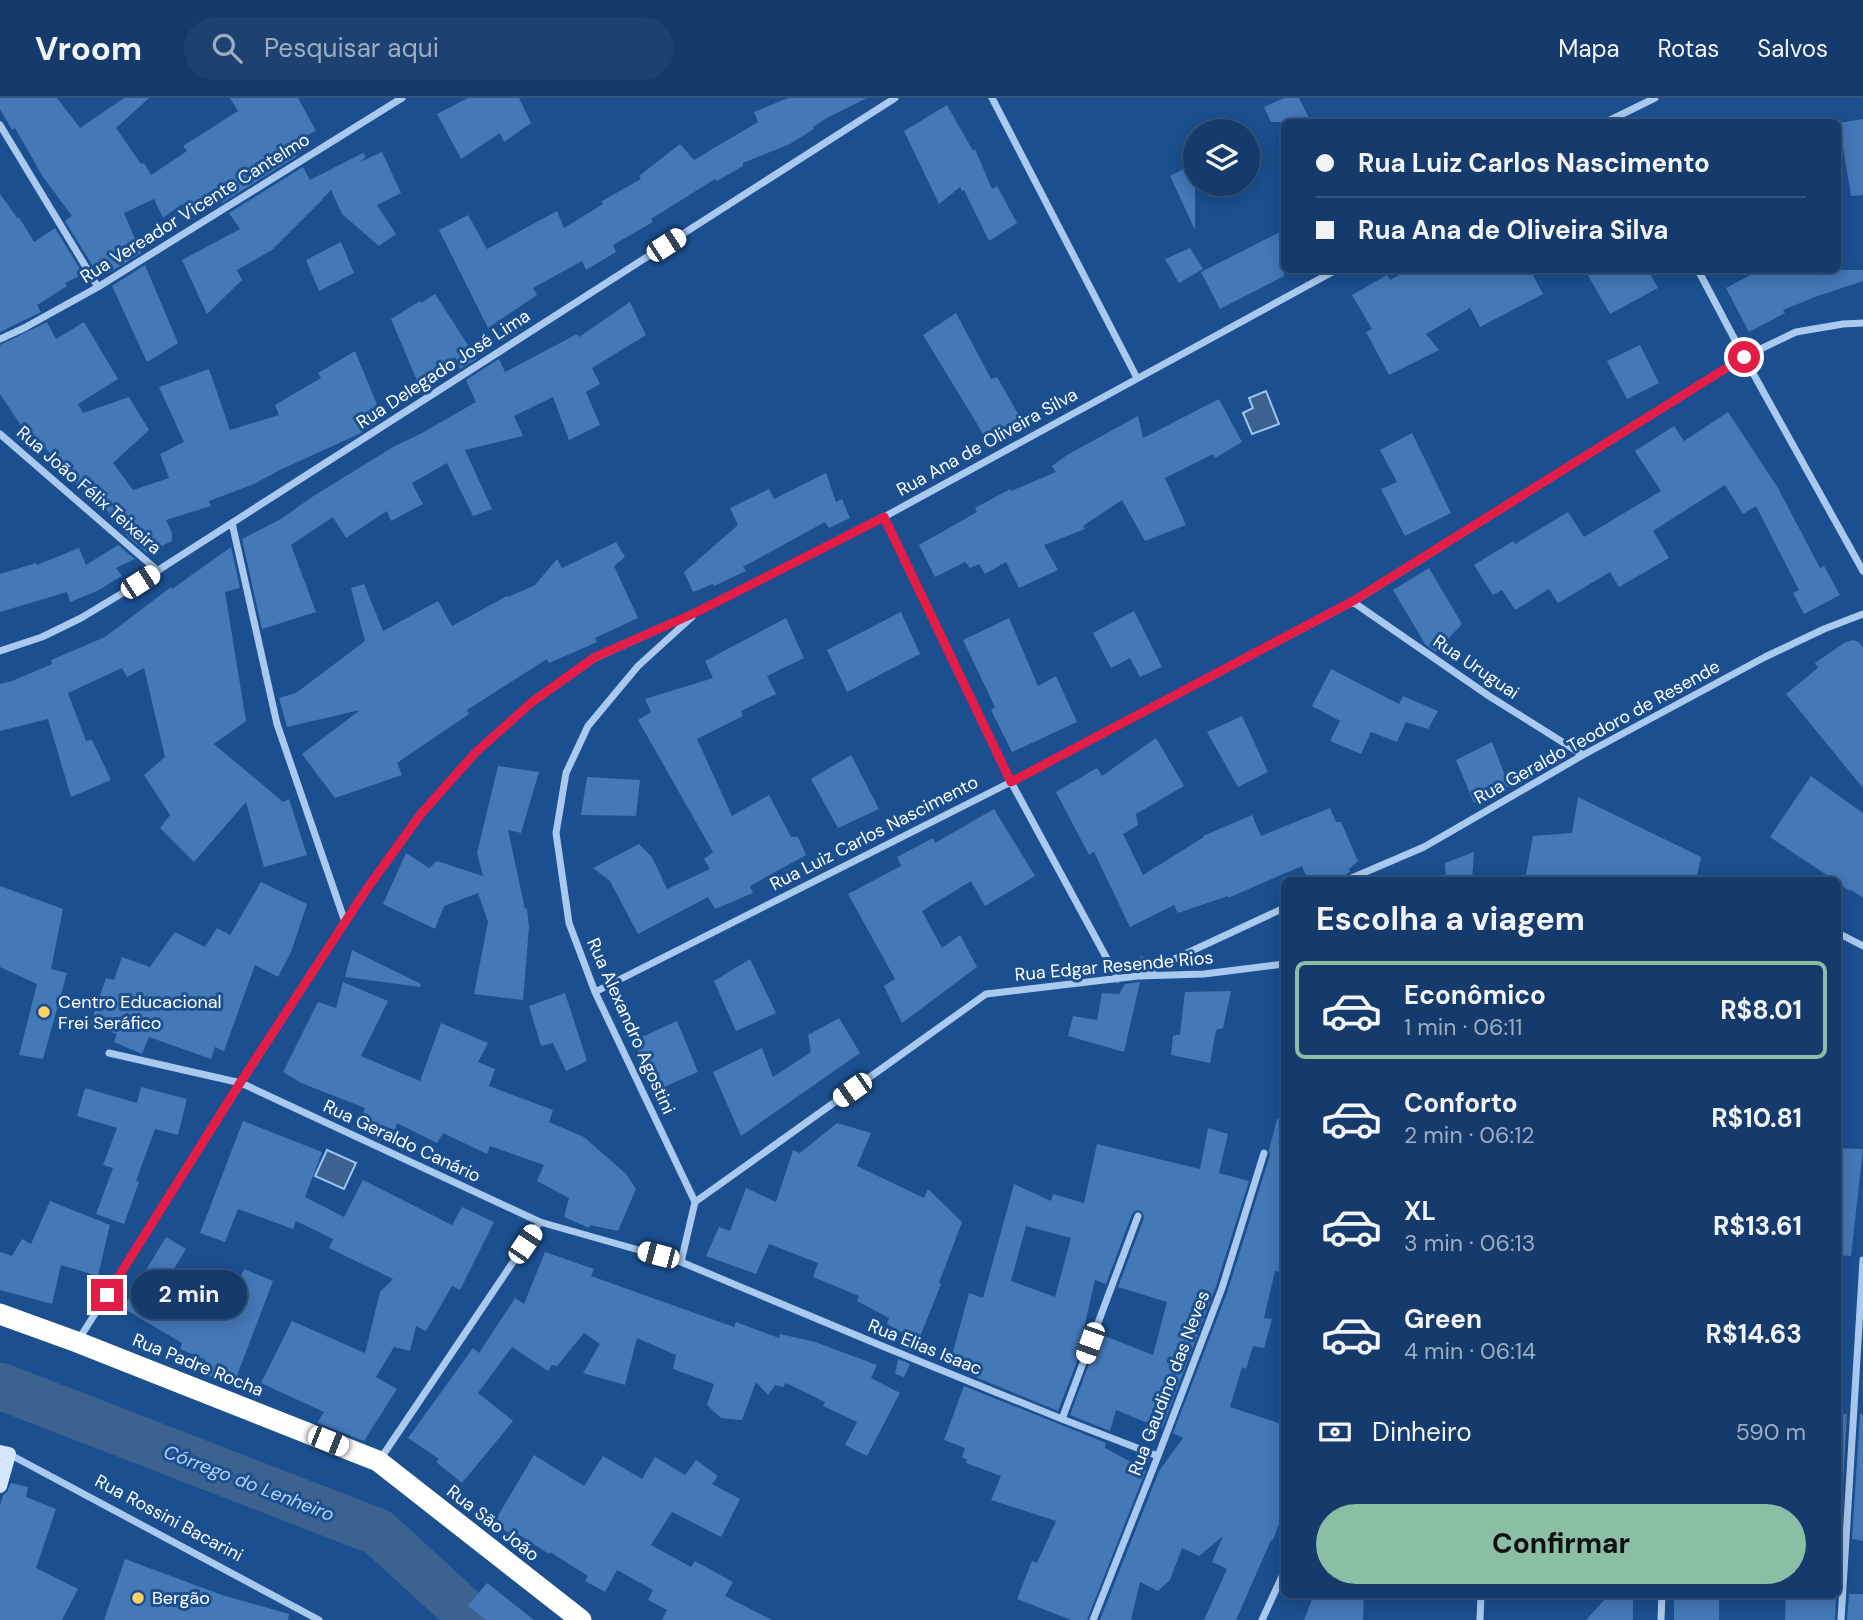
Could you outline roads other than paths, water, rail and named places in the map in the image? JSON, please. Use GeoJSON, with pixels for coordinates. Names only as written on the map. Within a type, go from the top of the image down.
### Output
{"type":"FeatureCollection","features":[{"type":"Feature","properties":{"kind":"highway","name":"Rua Padre Rocha"},"geometry":{"type":"LineString","coordinates":[[0,1314],[378,1461]]}},
{"type":"Feature","properties":{"kind":"highway","name":"Rua São João"},"geometry":{"type":"LineString","coordinates":[[378,1461],[580,1620]]}},
{"type":"Feature","properties":{"kind":"main road"},"geometry":{"type":"LineString","coordinates":[[0,1486],[4,1453]]}},
{"type":"Feature","properties":{"kind":"street","name":"Rua Vereador Vicente Cantelmo"},"geometry":{"type":"LineString","coordinates":[[0,339],[98,287],[402,98]]}},
{"type":"Feature","properties":{"kind":"street","name":"Rua Delegado José Lima"},"geometry":{"type":"LineString","coordinates":[[0,651],[41,637],[81,618],[895,98]]}},
{"type":"Feature","properties":{"kind":"street"},"geometry":{"type":"LineString","coordinates":[[992,98],[1137,378]]}},
{"type":"Feature","properties":{"kind":"street"},"geometry":{"type":"LineString","coordinates":[[1620,119],[1655,98]]}},
{"type":"Feature","properties":{"kind":"street"},"geometry":{"type":"LineString","coordinates":[[0,125],[98,287]]}},
{"type":"Feature","properties":{"kind":"street","name":"Rua Ana de Oliveira Silva"},"geometry":{"type":"LineString","coordinates":[[77,1342],[240,1083],[366,890],[420,815],[475,753],[532,702],[595,657],[697,612],[884,517],[1330,273]]}},
{"type":"Feature","properties":{"kind":"street"},"geometry":{"type":"LineString","coordinates":[[1700,273],[1863,571]]}},
{"type":"Feature","properties":{"kind":"street","name":"Rua Luiz Carlos Nascimento"},"geometry":{"type":"LineString","coordinates":[[595,992],[1011,782],[1353,601],[1744,357],[1796,332],[1863,323]]}},
{"type":"Feature","properties":{"kind":"street","name":"Rua João Félix Teixeira"},"geometry":{"type":"LineString","coordinates":[[0,434],[158,570]]}},
{"type":"Feature","properties":{"kind":"street"},"geometry":{"type":"LineString","coordinates":[[884,517],[1011,782],[1118,979]]}},
{"type":"Feature","properties":{"kind":"street"},"geometry":{"type":"LineString","coordinates":[[232,523],[277,724],[345,922]]}},
{"type":"Feature","properties":{"kind":"street","name":"Rua Uruguai"},"geometry":{"type":"LineString","coordinates":[[1353,601],[1489,696],[1583,755]]}},
{"type":"Feature","properties":{"kind":"street","name":"Rua Alexandro Agostini"},"geometry":{"type":"LineString","coordinates":[[695,1202],[595,992],[569,923],[556,833],[566,773],[588,726],[638,666],[697,612]]}},
{"type":"Feature","properties":{"kind":"street","name":"Rua Geraldo Teodoro de Resende"},"geometry":{"type":"LineString","coordinates":[[1354,877],[1424,847],[1583,755],[1765,657],[1863,614]]}},
{"type":"Feature","properties":{"kind":"street"},"geometry":{"type":"LineString","coordinates":[[1138,976],[1281,909]]}},
{"type":"Feature","properties":{"kind":"street"},"geometry":{"type":"LineString","coordinates":[[1841,935],[1863,946]]}},
{"type":"Feature","properties":{"kind":"street","name":"Rua Edgar Resende Rios"},"geometry":{"type":"LineString","coordinates":[[695,1202],[986,994],[1138,976],[1204,974],[1281,964]]}},
{"type":"Feature","properties":{"kind":"street","name":"Rua Geraldo Canário"},"geometry":{"type":"LineString","coordinates":[[109,1053],[240,1083],[540,1222],[681,1262]]}},
{"type":"Feature","properties":{"kind":"street","name":"Rua Gaudino das Neves"},"geometry":{"type":"LineString","coordinates":[[1093,1620],[1222,1288],[1264,1153]]}},
{"type":"Feature","properties":{"kind":"street"},"geometry":{"type":"LineString","coordinates":[[681,1262],[695,1202]]}},
{"type":"Feature","properties":{"kind":"street"},"geometry":{"type":"LineString","coordinates":[[1062,1419],[1138,1216]]}},
{"type":"Feature","properties":{"kind":"street"},"geometry":{"type":"LineString","coordinates":[[378,1461],[540,1222]]}},
{"type":"Feature","properties":{"kind":"street"},"geometry":{"type":"LineString","coordinates":[[1841,1620],[1863,1260]]}},
{"type":"Feature","properties":{"kind":"street","name":"Rua Elias Isaac"},"geometry":{"type":"LineString","coordinates":[[681,1262],[881,1346],[1158,1456]]}},
{"type":"Feature","properties":{"kind":"street","name":"Rua Rossini Bacarini"},"geometry":{"type":"LineString","coordinates":[[4,1453],[319,1620]]}},
{"type":"Feature","properties":{"kind":"street"},"geometry":{"type":"LineString","coordinates":[[1262,1620],[1281,1579]]}},
{"type":"Feature","properties":{"kind":"street"},"geometry":{"type":"LineString","coordinates":[[1480,1620],[1481,1598]]}},
{"type":"Feature","properties":{"kind":"street"},"geometry":{"type":"LineString","coordinates":[[1661,1620],[1662,1598]]}},
{"type":"Feature","properties":{"kind":"water"},"geometry":{"type":"Polygon","coordinates":[[[1266,391],[1279,424],[1252,434],[1243,413],[1253,408],[1249,398],[1266,391]]]}},
{"type":"Feature","properties":{"kind":"water"},"geometry":{"type":"Polygon","coordinates":[[[327,1150],[356,1163],[344,1189],[315,1176],[327,1150]]]}},
{"type":"Feature","properties":{"kind":"waterway","name":"Córrego do Lenheiro"},"geometry":{"type":"LineString","coordinates":[[0,1386],[378,1532],[474,1620]]}},
{"type":"Feature","properties":{"kind":"place","name":"Centro Educacional Frei Seráfico"},"geometry":{"type":"Point","coordinates":[44,1012]}},
{"type":"Feature","properties":{"kind":"place","name":"Bergão"},"geometry":{"type":"Point","coordinates":[138,1598]}}]}
